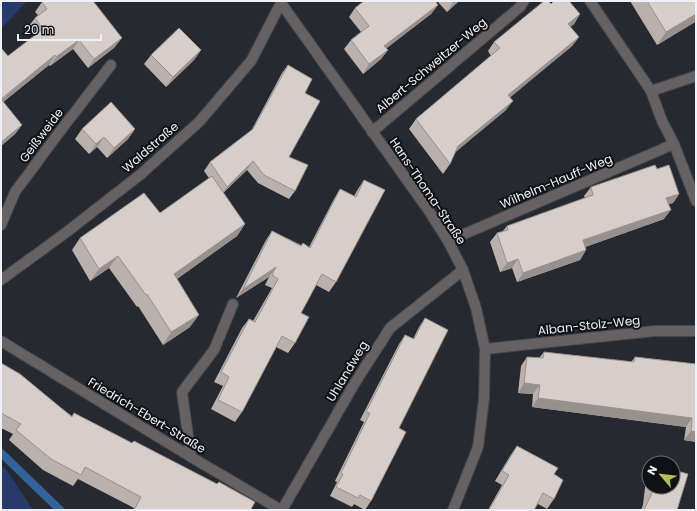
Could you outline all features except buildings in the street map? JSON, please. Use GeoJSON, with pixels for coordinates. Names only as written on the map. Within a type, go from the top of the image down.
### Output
{"type":"FeatureCollection","features":[{"type":"Feature","properties":{"kind":"street","name":"Albert-Schweitzer-Weg"},"geometry":{"type":"LineString","coordinates":[[372,132],[520,7],[524,1]]}},
{"type":"Feature","properties":{"kind":"street"},"geometry":{"type":"LineString","coordinates":[[590,1],[651,91],[662,121],[674,144],[696,201]]}},
{"type":"Feature","properties":{"kind":"street","name":"Hans-Thoma-Straße"},"geometry":{"type":"LineString","coordinates":[[282,2],[448,240],[463,270],[476,308],[485,349],[484,399],[478,447],[453,510]]}},
{"type":"Feature","properties":{"kind":"street","name":"Waldstraße"},"geometry":{"type":"LineString","coordinates":[[1,280],[68,231],[141,174],[199,122],[251,61],[282,2]]}},
{"type":"Feature","properties":{"kind":"street","name":"Geißweide"},"geometry":{"type":"LineString","coordinates":[[1,225],[15,192],[111,65]]}},
{"type":"Feature","properties":{"kind":"street"},"geometry":{"type":"LineString","coordinates":[[651,91],[696,76]]}},
{"type":"Feature","properties":{"kind":"street","name":"Wilhelm-Hauff-Weg"},"geometry":{"type":"LineString","coordinates":[[448,240],[674,144]]}},
{"type":"Feature","properties":{"kind":"street","name":"Uhlandweg"},"geometry":{"type":"LineString","coordinates":[[282,510],[353,386],[390,328],[463,270]]}},
{"type":"Feature","properties":{"kind":"street"},"geometry":{"type":"LineString","coordinates":[[191,457],[182,392],[214,350],[233,304]]}},
{"type":"Feature","properties":{"kind":"street","name":"Alban-Stolz-Weg"},"geometry":{"type":"LineString","coordinates":[[485,349],[655,331],[696,332]]}},
{"type":"Feature","properties":{"kind":"street","name":"Friedrich-Ebert-Straße"},"geometry":{"type":"LineString","coordinates":[[1,341],[191,457],[282,510]]}},
{"type":"Feature","properties":{"kind":"shaded area"},"geometry":{"type":"Polygon","coordinates":[[[1,1],[27,1],[1,29],[1,1]]]}},
{"type":"Feature","properties":{"kind":"shaded area"},"geometry":{"type":"Polygon","coordinates":[[[1,465],[8,472],[33,510],[1,510],[1,465]]]}},
{"type":"Feature","properties":{"kind":"waterway"},"geometry":{"type":"LineString","coordinates":[[1,453],[60,510]]}}]}
